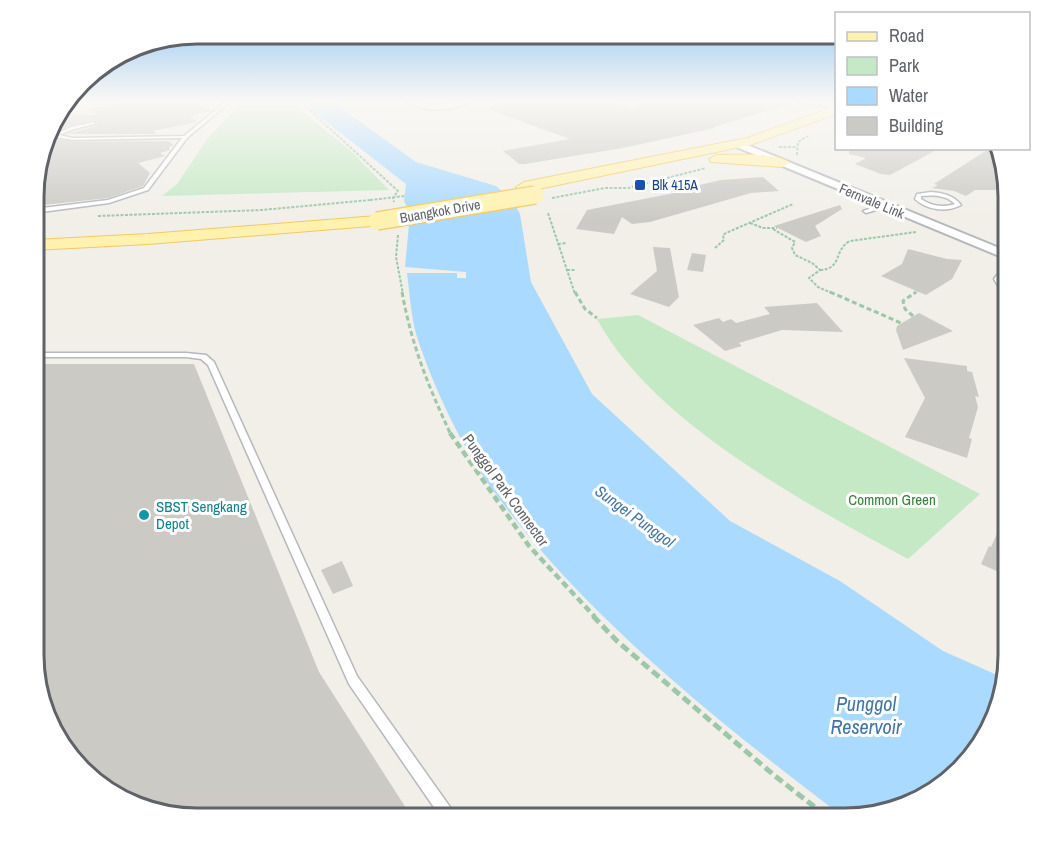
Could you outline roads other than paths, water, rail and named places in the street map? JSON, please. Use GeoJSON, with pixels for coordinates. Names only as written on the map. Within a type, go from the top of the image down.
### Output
{"type":"FeatureCollection","features":[{"type":"Feature","properties":{"kind":"main road","name":"Buangkok Drive"},"geometry":{"type":"LineString","coordinates":[[536,193],[772,148],[785,140]]}},
{"type":"Feature","properties":{"kind":"main road","name":"Buangkok Drive"},"geometry":{"type":"LineString","coordinates":[[44,244],[148,239],[373,210],[536,193],[705,163],[772,148],[790,140]]}},
{"type":"Feature","properties":{"kind":"main road"},"geometry":{"type":"LineString","coordinates":[[705,163],[736,158],[772,148]]}},
{"type":"Feature","properties":{"kind":"main road","name":"Buangkok Drive"},"geometry":{"type":"LineString","coordinates":[[44,230],[373,210]]}},
{"type":"Feature","properties":{"kind":"street","name":"Fernvale Link"},"geometry":{"type":"LineString","coordinates":[[772,148],[884,206],[998,252]]}},
{"type":"Feature","properties":{"kind":"street","name":"Fernvale Link"},"geometry":{"type":"LineString","coordinates":[[772,148],[998,244]]}},
{"type":"Feature","properties":{"kind":"lane"},"geometry":{"type":"LineString","coordinates":[[44,210],[109,201],[146,189],[182,140]]}},
{"type":"Feature","properties":{"kind":"lane"},"geometry":{"type":"LineString","coordinates":[[924,210],[931,206],[948,208],[957,205],[954,200],[944,195],[919,195],[918,199],[922,203],[931,206]]}},
{"type":"Feature","properties":{"kind":"lane"},"geometry":{"type":"LineString","coordinates":[[867,211],[884,206]]}},
{"type":"Feature","properties":{"kind":"lane"},"geometry":{"type":"LineString","coordinates":[[44,355],[186,355],[203,357],[211,364],[353,680],[442,808]]}},
{"type":"Feature","properties":{"kind":"water","name":"Punggol Reservoir"},"geometry":{"type":"Polygon","coordinates":[[[349,140],[385,140],[416,162],[496,186],[513,201],[520,214],[531,282],[592,394],[730,521],[840,581],[943,651],[997,675],[987,714],[973,741],[954,764],[931,783],[904,797],[865,807],[832,808],[703,706],[610,623],[567,579],[527,534],[479,470],[449,416],[432,377],[412,316],[407,273],[457,273],[457,278],[466,278],[466,272],[405,267],[410,214],[404,201],[406,184],[349,140]]]}},
{"type":"Feature","properties":{"kind":"place","name":"Blk 415A"},"geometry":{"type":"Point","coordinates":[640,185]}},
{"type":"Feature","properties":{"kind":"place","name":"SBST Sengkang Depot"},"geometry":{"type":"Point","coordinates":[144,515]}},
{"type":"Feature","properties":{"kind":"park label","name":"Common Green"},"geometry":{"type":"Point","coordinates":[892,499]}},
{"type":"Feature","properties":{"kind":"water label","name":"Sungei Punggol"},"geometry":{"type":"Point","coordinates":[635,516]}}]}
